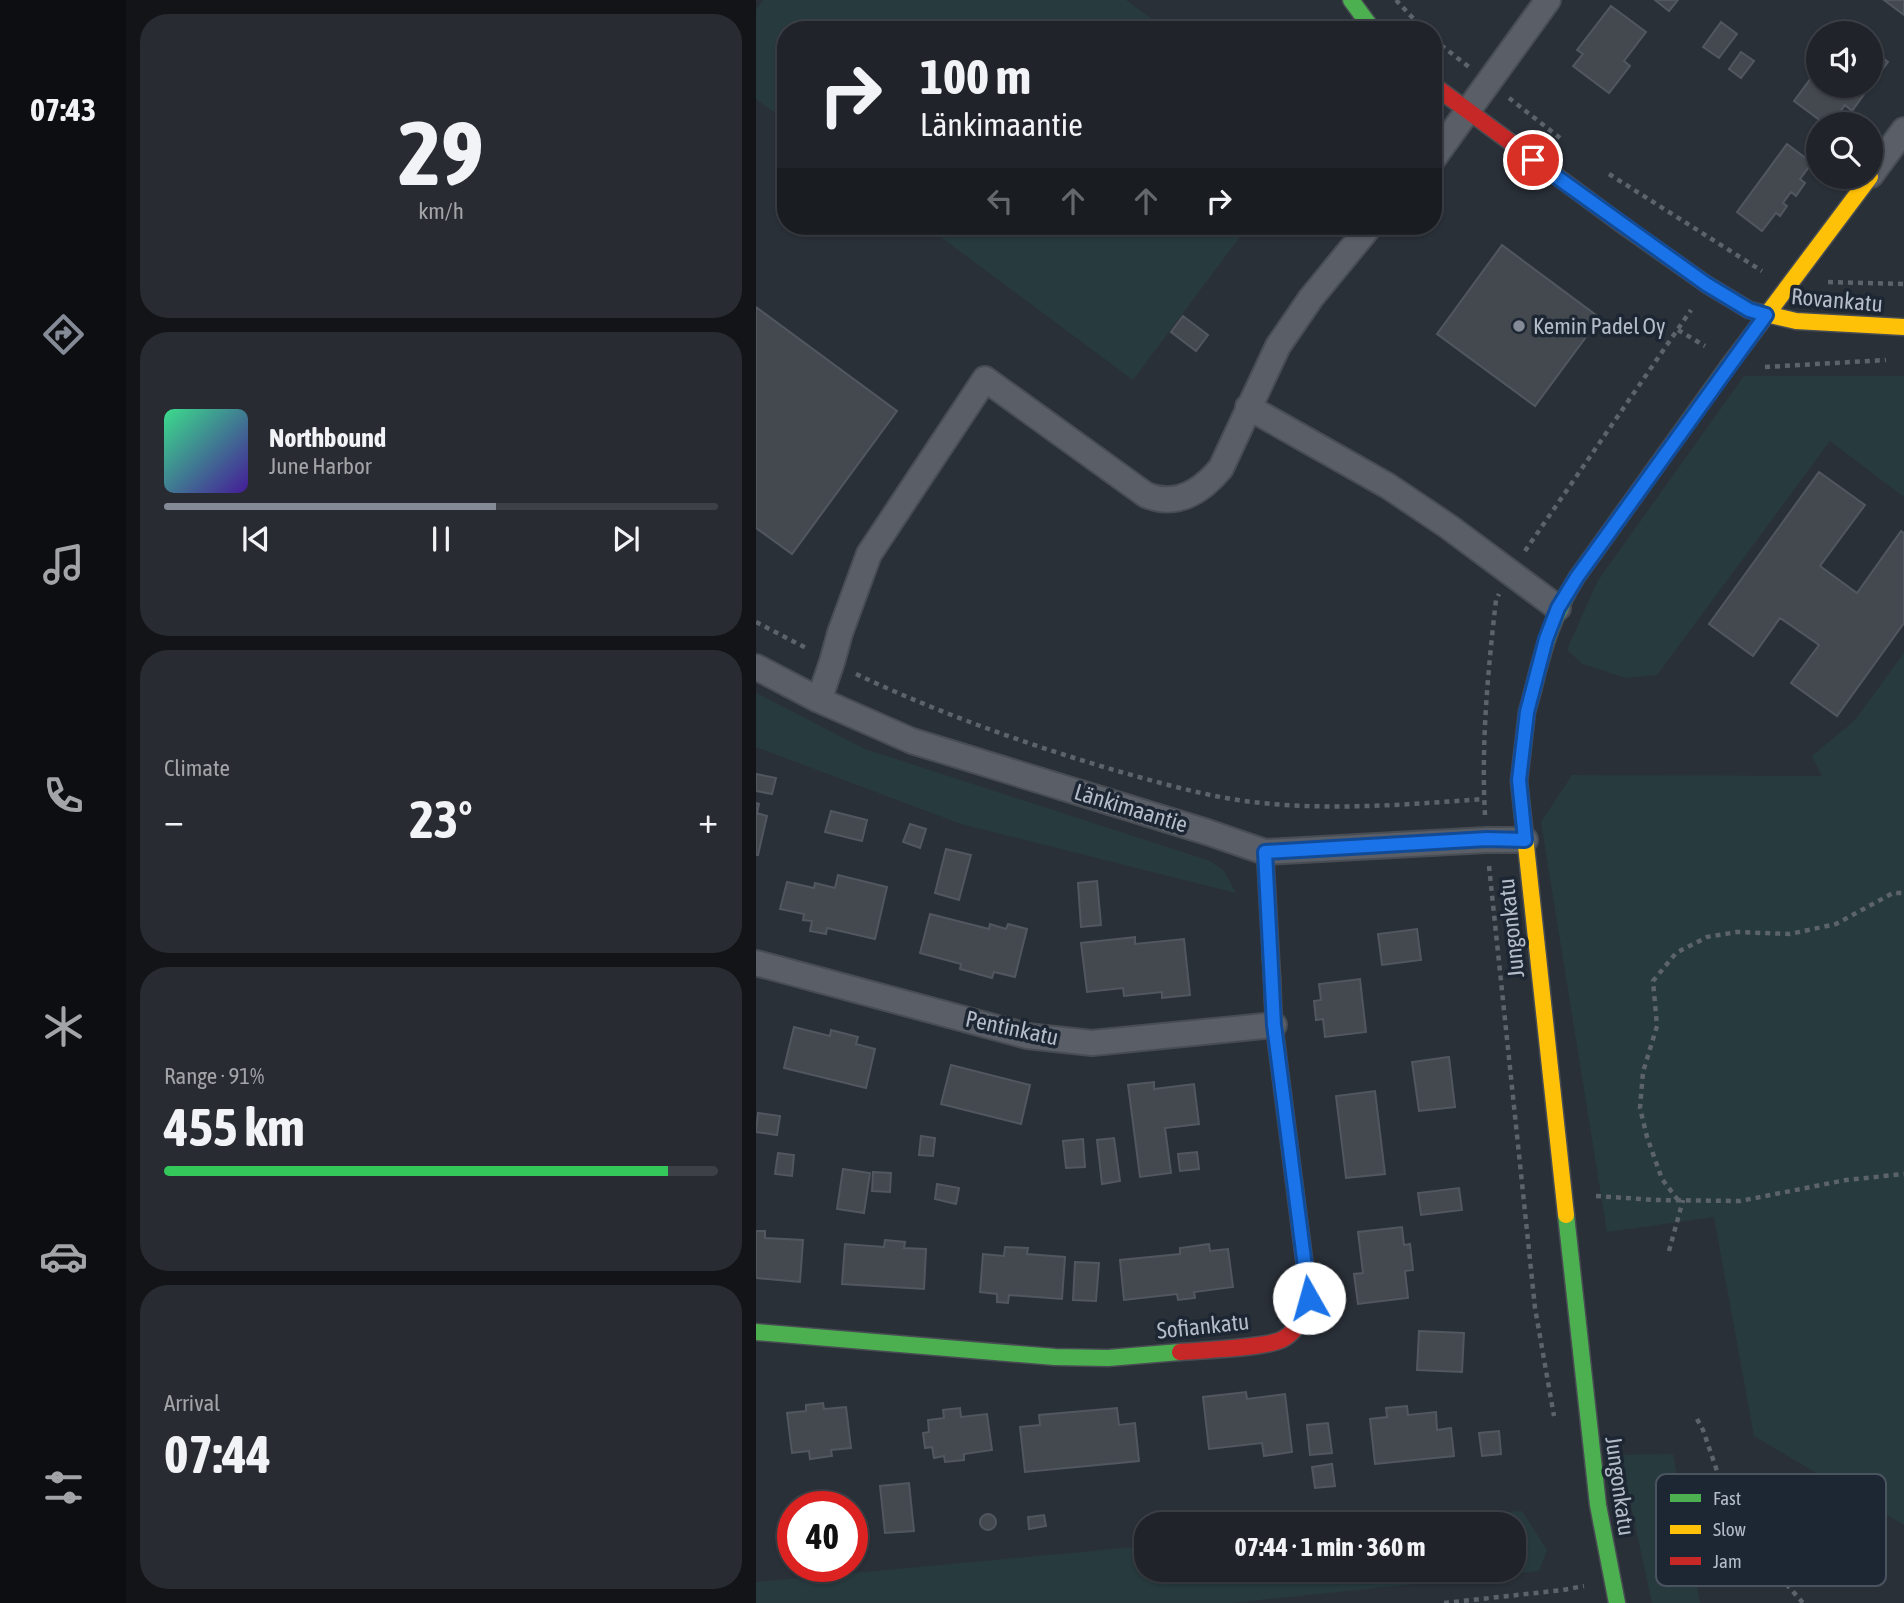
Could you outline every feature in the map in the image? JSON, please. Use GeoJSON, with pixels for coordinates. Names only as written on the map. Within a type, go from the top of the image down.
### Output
{"type":"FeatureCollection","features":[{"type":"Feature","properties":{"kind":"street"},"geometry":{"type":"LineString","coordinates":[[1351,0],[1366,21]]}},
{"type":"Feature","properties":{"kind":"street"},"geometry":{"type":"LineString","coordinates":[[1442,147],[1548,0]]}},
{"type":"Feature","properties":{"kind":"street","name":"Rovankatu"},"geometry":{"type":"LineString","coordinates":[[1442,92],[1706,284],[1749,310],[1796,321],[1904,327]]}},
{"type":"Feature","properties":{"kind":"street"},"geometry":{"type":"LineString","coordinates":[[1883,158],[1904,130]]}},
{"type":"Feature","properties":{"kind":"street","name":"Jungonkatu"},"geometry":{"type":"LineString","coordinates":[[1617,1603],[1598,1505],[1525,840],[1519,780],[1527,712],[1546,639],[1558,608],[1577,577],[1731,362],[1860,189]]}},
{"type":"Feature","properties":{"kind":"street"},"geometry":{"type":"LineString","coordinates":[[819,700],[839,633],[869,554],[985,379],[1146,495],[1155,499],[1180,498],[1209,483],[1221,468],[1278,346],[1311,298],[1363,235]]}},
{"type":"Feature","properties":{"kind":"street"},"geometry":{"type":"LineString","coordinates":[[1248,407],[1388,486],[1460,534],[1558,608]]}},
{"type":"Feature","properties":{"kind":"street","name":"Länkimaantie"},"geometry":{"type":"LineString","coordinates":[[756,667],[819,700],[912,741],[1265,852],[1487,839],[1525,840]]}},
{"type":"Feature","properties":{"kind":"street","name":"Sofiankatu"},"geometry":{"type":"LineString","coordinates":[[756,1332],[1055,1357],[1108,1358],[1254,1345],[1283,1339],[1301,1322],[1309,1298],[1274,1025],[1265,852]]}},
{"type":"Feature","properties":{"kind":"street","name":"Pentinkatu"},"geometry":{"type":"LineString","coordinates":[[756,964],[1027,1036],[1092,1043],[1274,1025]]}},
{"type":"Feature","properties":{"kind":"path"},"geometry":{"type":"LineString","coordinates":[[1396,0],[1416,21]]}},
{"type":"Feature","properties":{"kind":"path"},"geometry":{"type":"LineString","coordinates":[[1442,46],[1561,138]]}},
{"type":"Feature","properties":{"kind":"path"},"geometry":{"type":"LineString","coordinates":[[1602,170],[1765,273],[1792,281],[1904,284]]}},
{"type":"Feature","properties":{"kind":"path"},"geometry":{"type":"LineString","coordinates":[[1678,330],[1731,362],[1754,367],[1890,359]]}},
{"type":"Feature","properties":{"kind":"path"},"geometry":{"type":"LineString","coordinates":[[756,622],[893,691],[1054,752],[1195,793],[1271,804],[1365,806],[1484,799]]}},
{"type":"Feature","properties":{"kind":"path"},"geometry":{"type":"LineString","coordinates":[[1681,1200],[1662,1179],[1640,1108],[1643,1072],[1657,1026],[1653,981],[1676,953],[1707,936],[1737,932],[1790,934],[1836,924],[1893,892],[1903,891]]}},
{"type":"Feature","properties":{"kind":"path"},"geometry":{"type":"LineString","coordinates":[[1563,1194],[1740,1201],[1846,1180],[1904,1174]]}},
{"type":"Feature","properties":{"kind":"path"},"geometry":{"type":"LineString","coordinates":[[1669,1251],[1681,1200]]}},
{"type":"Feature","properties":{"kind":"path"},"geometry":{"type":"LineString","coordinates":[[1697,1419],[1718,1474]]}},
{"type":"Feature","properties":{"kind":"path"},"geometry":{"type":"LineString","coordinates":[[1444,1603],[1585,1586]]}},
{"type":"Feature","properties":{"kind":"path"},"geometry":{"type":"LineString","coordinates":[[1788,1586],[1803,1603]]}},
{"type":"Feature","properties":{"kind":"green space"},"geometry":{"type":"Polygon","coordinates":[[[763,0],[1126,0],[1155,21],[777,21],[777,114],[756,99],[756,10],[763,0]]]}},
{"type":"Feature","properties":{"kind":"green space"},"geometry":{"type":"Polygon","coordinates":[[[938,235],[1241,235],[1133,380],[938,235]]]}},
{"type":"Feature","properties":{"kind":"green space"},"geometry":{"type":"Polygon","coordinates":[[[1744,376],[1904,376],[1904,497],[1830,441],[1657,675],[1626,678],[1583,664],[1567,650],[1597,582],[1744,376]]]}},
{"type":"Feature","properties":{"kind":"green space"},"geometry":{"type":"Polygon","coordinates":[[[1904,653],[1904,1525],[1886,1514],[1886,1474],[1818,1474],[1754,1436],[1714,1217],[1607,1232],[1541,822],[1572,775],[1822,776],[1812,756],[1855,720],[1904,653]]]}},
{"type":"Feature","properties":{"kind":"green space"},"geometry":{"type":"Polygon","coordinates":[[[756,693],[865,749],[1210,861],[1224,871],[1236,893],[961,824],[756,747],[756,693]]]}},
{"type":"Feature","properties":{"kind":"green space"},"geometry":{"type":"Polygon","coordinates":[[[1673,1454],[1677,1474],[1656,1474],[1656,1586],[1697,1586],[1700,1603],[1652,1603],[1620,1455],[1673,1454]]]}},
{"type":"Feature","properties":{"kind":"green space"},"geometry":{"type":"Polygon","coordinates":[[[1526,1517],[1547,1550],[1539,1571],[1526,1572],[1526,1517]]]}},
{"type":"Feature","properties":{"kind":"green space"},"geometry":{"type":"Polygon","coordinates":[[[1134,1547],[1134,1582],[1433,1582],[1231,1603],[756,1603],[756,1582],[868,1582],[868,1572],[1134,1547]]]}},
{"type":"Feature","properties":{"kind":"building"},"geometry":{"type":"Polygon","coordinates":[[[1655,0],[1678,0],[1669,11],[1655,0]]]}},
{"type":"Feature","properties":{"kind":"building"},"geometry":{"type":"Polygon","coordinates":[[[1884,0],[1904,0],[1904,15],[1884,0]]]}},
{"type":"Feature","properties":{"kind":"building"},"geometry":{"type":"Polygon","coordinates":[[[1611,6],[1646,32],[1624,61],[1630,66],[1609,93],[1573,66],[1583,54],[1577,50],[1611,6]]]}},
{"type":"Feature","properties":{"kind":"building"},"geometry":{"type":"Polygon","coordinates":[[[1721,22],[1737,34],[1719,58],[1703,47],[1721,22]]]}},
{"type":"Feature","properties":{"kind":"building"},"geometry":{"type":"Polygon","coordinates":[[[1741,52],[1754,61],[1741,78],[1729,69],[1741,52]]]}},
{"type":"Feature","properties":{"kind":"building"},"geometry":{"type":"Polygon","coordinates":[[[1806,85],[1806,98],[1861,98],[1852,111],[1845,105],[1840,112],[1809,112],[1794,101],[1806,85]]]}},
{"type":"Feature","properties":{"kind":"building"},"geometry":{"type":"Polygon","coordinates":[[[1787,144],[1806,158],[1806,171],[1800,179],[1805,183],[1796,196],[1791,192],[1783,203],[1787,206],[1780,216],[1776,213],[1762,231],[1737,212],[1787,144]]]}},
{"type":"Feature","properties":{"kind":"building","name":"Kemin Padel Oy"},"geometry":{"type":"Polygon","coordinates":[[[1502,245],[1600,318],[1535,406],[1437,334],[1502,245]]]}},
{"type":"Feature","properties":{"kind":"building"},"geometry":{"type":"Polygon","coordinates":[[[756,307],[897,411],[792,554],[756,528],[756,307]]]}},
{"type":"Feature","properties":{"kind":"building"},"geometry":{"type":"Polygon","coordinates":[[[1183,316],[1208,335],[1196,351],[1171,332],[1183,316]]]}},
{"type":"Feature","properties":{"kind":"building"},"geometry":{"type":"Polygon","coordinates":[[[1819,472],[1865,505],[1820,566],[1857,593],[1901,531],[1904,533],[1904,623],[1837,716],[1791,683],[1819,645],[1780,618],[1753,656],[1709,624],[1819,472]]]}},
{"type":"Feature","properties":{"kind":"building"},"geometry":{"type":"Polygon","coordinates":[[[756,774],[776,778],[772,794],[756,791],[756,774]]]}},
{"type":"Feature","properties":{"kind":"building"},"geometry":{"type":"Polygon","coordinates":[[[756,803],[759,804],[757,813],[767,816],[758,855],[756,855],[756,803]]]}},
{"type":"Feature","properties":{"kind":"building"},"geometry":{"type":"Polygon","coordinates":[[[831,811],[867,820],[862,841],[825,832],[831,811]]]}},
{"type":"Feature","properties":{"kind":"building"},"geometry":{"type":"Polygon","coordinates":[[[910,824],[926,829],[920,848],[903,842],[910,824]]]}},
{"type":"Feature","properties":{"kind":"building"},"geometry":{"type":"Polygon","coordinates":[[[946,849],[971,855],[959,900],[935,893],[946,849]]]}},
{"type":"Feature","properties":{"kind":"building"},"geometry":{"type":"Polygon","coordinates":[[[838,875],[887,887],[875,939],[827,928],[826,934],[810,931],[812,921],[803,920],[804,914],[780,909],[787,882],[814,888],[815,883],[835,888],[838,875]]]}},
{"type":"Feature","properties":{"kind":"building"},"geometry":{"type":"Polygon","coordinates":[[[1097,881],[1101,925],[1081,927],[1078,883],[1097,881]]]}},
{"type":"Feature","properties":{"kind":"building"},"geometry":{"type":"Polygon","coordinates":[[[930,914],[989,929],[990,924],[1006,929],[1008,924],[1027,929],[1015,977],[994,972],[992,978],[960,969],[961,964],[920,953],[930,914]]]}},
{"type":"Feature","properties":{"kind":"building"},"geometry":{"type":"Polygon","coordinates":[[[1417,929],[1421,960],[1382,965],[1378,934],[1417,929]]]}},
{"type":"Feature","properties":{"kind":"building"},"geometry":{"type":"Polygon","coordinates":[[[1135,937],[1135,944],[1184,939],[1190,995],[1162,998],[1162,992],[1124,996],[1123,988],[1087,992],[1081,943],[1135,937]]]}},
{"type":"Feature","properties":{"kind":"building"},"geometry":{"type":"Polygon","coordinates":[[[1360,979],[1366,1032],[1325,1037],[1323,1019],[1316,1020],[1314,1001],[1321,1000],[1319,984],[1360,979]]]}},
{"type":"Feature","properties":{"kind":"building"},"geometry":{"type":"Polygon","coordinates":[[[794,1027],[830,1036],[831,1030],[858,1037],[856,1044],[875,1049],[866,1088],[784,1068],[794,1027]]]}},
{"type":"Feature","properties":{"kind":"building"},"geometry":{"type":"Polygon","coordinates":[[[1449,1057],[1455,1107],[1419,1111],[1412,1062],[1449,1057]]]}},
{"type":"Feature","properties":{"kind":"building"},"geometry":{"type":"Polygon","coordinates":[[[951,1065],[1030,1085],[1021,1124],[941,1104],[951,1065]]]}},
{"type":"Feature","properties":{"kind":"building"},"geometry":{"type":"Polygon","coordinates":[[[1154,1082],[1154,1089],[1194,1084],[1199,1124],[1165,1128],[1171,1173],[1140,1177],[1128,1085],[1154,1082]]]}},
{"type":"Feature","properties":{"kind":"building"},"geometry":{"type":"Polygon","coordinates":[[[1375,1091],[1385,1174],[1346,1178],[1336,1096],[1375,1091]]]}},
{"type":"Feature","properties":{"kind":"building"},"geometry":{"type":"Polygon","coordinates":[[[758,1113],[780,1116],[777,1135],[756,1132],[758,1113]]]}},
{"type":"Feature","properties":{"kind":"building"},"geometry":{"type":"Polygon","coordinates":[[[921,1136],[935,1138],[933,1156],[919,1155],[921,1136]]]}},
{"type":"Feature","properties":{"kind":"building"},"geometry":{"type":"Polygon","coordinates":[[[1114,1138],[1120,1181],[1102,1184],[1097,1140],[1114,1138]]]}},
{"type":"Feature","properties":{"kind":"building"},"geometry":{"type":"Polygon","coordinates":[[[1083,1139],[1085,1167],[1066,1168],[1063,1141],[1083,1139]]]}},
{"type":"Feature","properties":{"kind":"building"},"geometry":{"type":"Polygon","coordinates":[[[1197,1152],[1199,1169],[1180,1171],[1178,1154],[1197,1152]]]}},
{"type":"Feature","properties":{"kind":"building"},"geometry":{"type":"Polygon","coordinates":[[[778,1153],[794,1155],[792,1176],[775,1174],[778,1153]]]}},
{"type":"Feature","properties":{"kind":"building"},"geometry":{"type":"Polygon","coordinates":[[[843,1169],[870,1173],[864,1213],[837,1209],[843,1169]]]}},
{"type":"Feature","properties":{"kind":"building"},"geometry":{"type":"Polygon","coordinates":[[[873,1172],[891,1173],[890,1192],[872,1191],[873,1172]]]}},
{"type":"Feature","properties":{"kind":"building"},"geometry":{"type":"Polygon","coordinates":[[[937,1184],[959,1188],[956,1204],[935,1199],[937,1184]]]}},
{"type":"Feature","properties":{"kind":"building"},"geometry":{"type":"Polygon","coordinates":[[[1459,1188],[1462,1210],[1421,1215],[1418,1193],[1459,1188]]]}},
{"type":"Feature","properties":{"kind":"building"},"geometry":{"type":"Polygon","coordinates":[[[1402,1227],[1404,1245],[1410,1244],[1413,1270],[1405,1271],[1408,1298],[1358,1304],[1354,1274],[1363,1273],[1358,1232],[1402,1227]]]}},
{"type":"Feature","properties":{"kind":"building"},"geometry":{"type":"Polygon","coordinates":[[[756,1231],[765,1231],[765,1238],[803,1240],[800,1282],[756,1278],[756,1231]]]}},
{"type":"Feature","properties":{"kind":"building"},"geometry":{"type":"Polygon","coordinates":[[[885,1240],[905,1242],[904,1248],[926,1249],[924,1289],[842,1284],[845,1244],[884,1247],[885,1240]]]}},
{"type":"Feature","properties":{"kind":"building"},"geometry":{"type":"Polygon","coordinates":[[[1209,1244],[1210,1251],[1228,1249],[1233,1287],[1194,1292],[1195,1298],[1178,1300],[1177,1294],[1124,1300],[1120,1260],[1180,1254],[1180,1248],[1209,1244]]]}},
{"type":"Feature","properties":{"kind":"building"},"geometry":{"type":"Polygon","coordinates":[[[1005,1247],[1028,1248],[1027,1254],[1065,1257],[1062,1299],[1009,1295],[1008,1303],[997,1302],[997,1294],[980,1292],[983,1254],[1004,1256],[1005,1247]]]}},
{"type":"Feature","properties":{"kind":"building"},"geometry":{"type":"Polygon","coordinates":[[[1075,1262],[1099,1263],[1096,1301],[1073,1300],[1075,1262]]]}},
{"type":"Feature","properties":{"kind":"building"},"geometry":{"type":"Polygon","coordinates":[[[1419,1331],[1464,1333],[1462,1372],[1417,1370],[1419,1331]]]}},
{"type":"Feature","properties":{"kind":"building"},"geometry":{"type":"Polygon","coordinates":[[[1246,1392],[1247,1399],[1285,1394],[1292,1452],[1264,1456],[1262,1443],[1209,1449],[1203,1397],[1246,1392]]]}},
{"type":"Feature","properties":{"kind":"building"},"geometry":{"type":"Polygon","coordinates":[[[823,1403],[824,1409],[846,1407],[851,1448],[831,1450],[832,1456],[810,1459],[809,1451],[792,1453],[787,1413],[806,1411],[806,1405],[823,1403]]]}},
{"type":"Feature","properties":{"kind":"building"},"geometry":{"type":"Polygon","coordinates":[[[1407,1406],[1408,1415],[1436,1412],[1437,1430],[1451,1428],[1454,1456],[1375,1464],[1370,1419],[1387,1417],[1386,1408],[1407,1406]]]}},
{"type":"Feature","properties":{"kind":"building"},"geometry":{"type":"Polygon","coordinates":[[[960,1408],[961,1417],[987,1414],[992,1450],[964,1454],[964,1460],[945,1462],[944,1456],[934,1458],[932,1447],[925,1448],[923,1433],[929,1432],[928,1420],[944,1418],[943,1410],[960,1408]]]}},
{"type":"Feature","properties":{"kind":"building"},"geometry":{"type":"Polygon","coordinates":[[[1117,1408],[1119,1425],[1135,1423],[1139,1461],[1025,1472],[1020,1427],[1040,1425],[1039,1415],[1117,1408]]]}},
{"type":"Feature","properties":{"kind":"building"},"geometry":{"type":"Polygon","coordinates":[[[1328,1423],[1332,1453],[1310,1455],[1307,1425],[1328,1423]]]}},
{"type":"Feature","properties":{"kind":"building"},"geometry":{"type":"Polygon","coordinates":[[[1499,1431],[1501,1454],[1482,1456],[1479,1433],[1499,1431]]]}},
{"type":"Feature","properties":{"kind":"building"},"geometry":{"type":"Polygon","coordinates":[[[1332,1464],[1335,1486],[1315,1488],[1312,1467],[1332,1464]]]}},
{"type":"Feature","properties":{"kind":"building"},"geometry":{"type":"Polygon","coordinates":[[[909,1483],[914,1531],[885,1533],[880,1486],[909,1483]]]}},
{"type":"Feature","properties":{"kind":"building"},"geometry":{"type":"Polygon","coordinates":[[[988,1514],[994,1516],[994,1528],[988,1530],[982,1528],[980,1522],[982,1516],[988,1514]]]}},
{"type":"Feature","properties":{"kind":"building"},"geometry":{"type":"Polygon","coordinates":[[[1044,1515],[1046,1526],[1029,1529],[1028,1517],[1044,1515]]]}},
{"type":"Feature","properties":{"kind":"traffic: fast"},"geometry":{"type":"LineString","coordinates":[[1351,0],[1366,21]]}},
{"type":"Feature","properties":{"kind":"traffic: fast"},"geometry":{"type":"LineString","coordinates":[[1533,690],[1550,632],[1577,577],[1729,365]]}},
{"type":"Feature","properties":{"kind":"traffic: fast"},"geometry":{"type":"LineString","coordinates":[[1566,1215],[1598,1505],[1617,1603]]}},
{"type":"Feature","properties":{"kind":"traffic: fast"},"geometry":{"type":"LineString","coordinates":[[756,1332],[1055,1357],[1108,1358],[1180,1352]]}},
{"type":"Feature","properties":{"kind":"traffic: slow"},"geometry":{"type":"LineString","coordinates":[[1729,365],[1861,189]]}},
{"type":"Feature","properties":{"kind":"traffic: slow"},"geometry":{"type":"LineString","coordinates":[[1624,226],[1706,284],[1749,310],[1796,321],[1904,327]]}},
{"type":"Feature","properties":{"kind":"traffic: slow"},"geometry":{"type":"LineString","coordinates":[[1533,690],[1527,712],[1519,781],[1566,1215]]}},
{"type":"Feature","properties":{"kind":"traffic: slow"},"geometry":{"type":"LineString","coordinates":[[1265,852],[1272,978]]}},
{"type":"Feature","properties":{"kind":"traffic: jam"},"geometry":{"type":"LineString","coordinates":[[1442,92],[1624,226]]}},
{"type":"Feature","properties":{"kind":"traffic: jam"},"geometry":{"type":"LineString","coordinates":[[1180,1352],[1249,1347],[1283,1339],[1297,1326],[1309,1298],[1274,1025],[1272,978]]}},
{"type":"Feature","properties":{"kind":"place","name":"Kemin Padel Oy"},"geometry":{"type":"Point","coordinates":[1519,326]}},
{"type":"Feature","properties":{"kind":"route"},"geometry":{"type":"LineString","coordinates":[[1309,1298],[1274,1025],[1265,852],[1487,839],[1525,840],[1519,780],[1527,712],[1546,639],[1558,608],[1577,577],[1766,315],[1749,310],[1706,284],[1533,160]]}}]}
